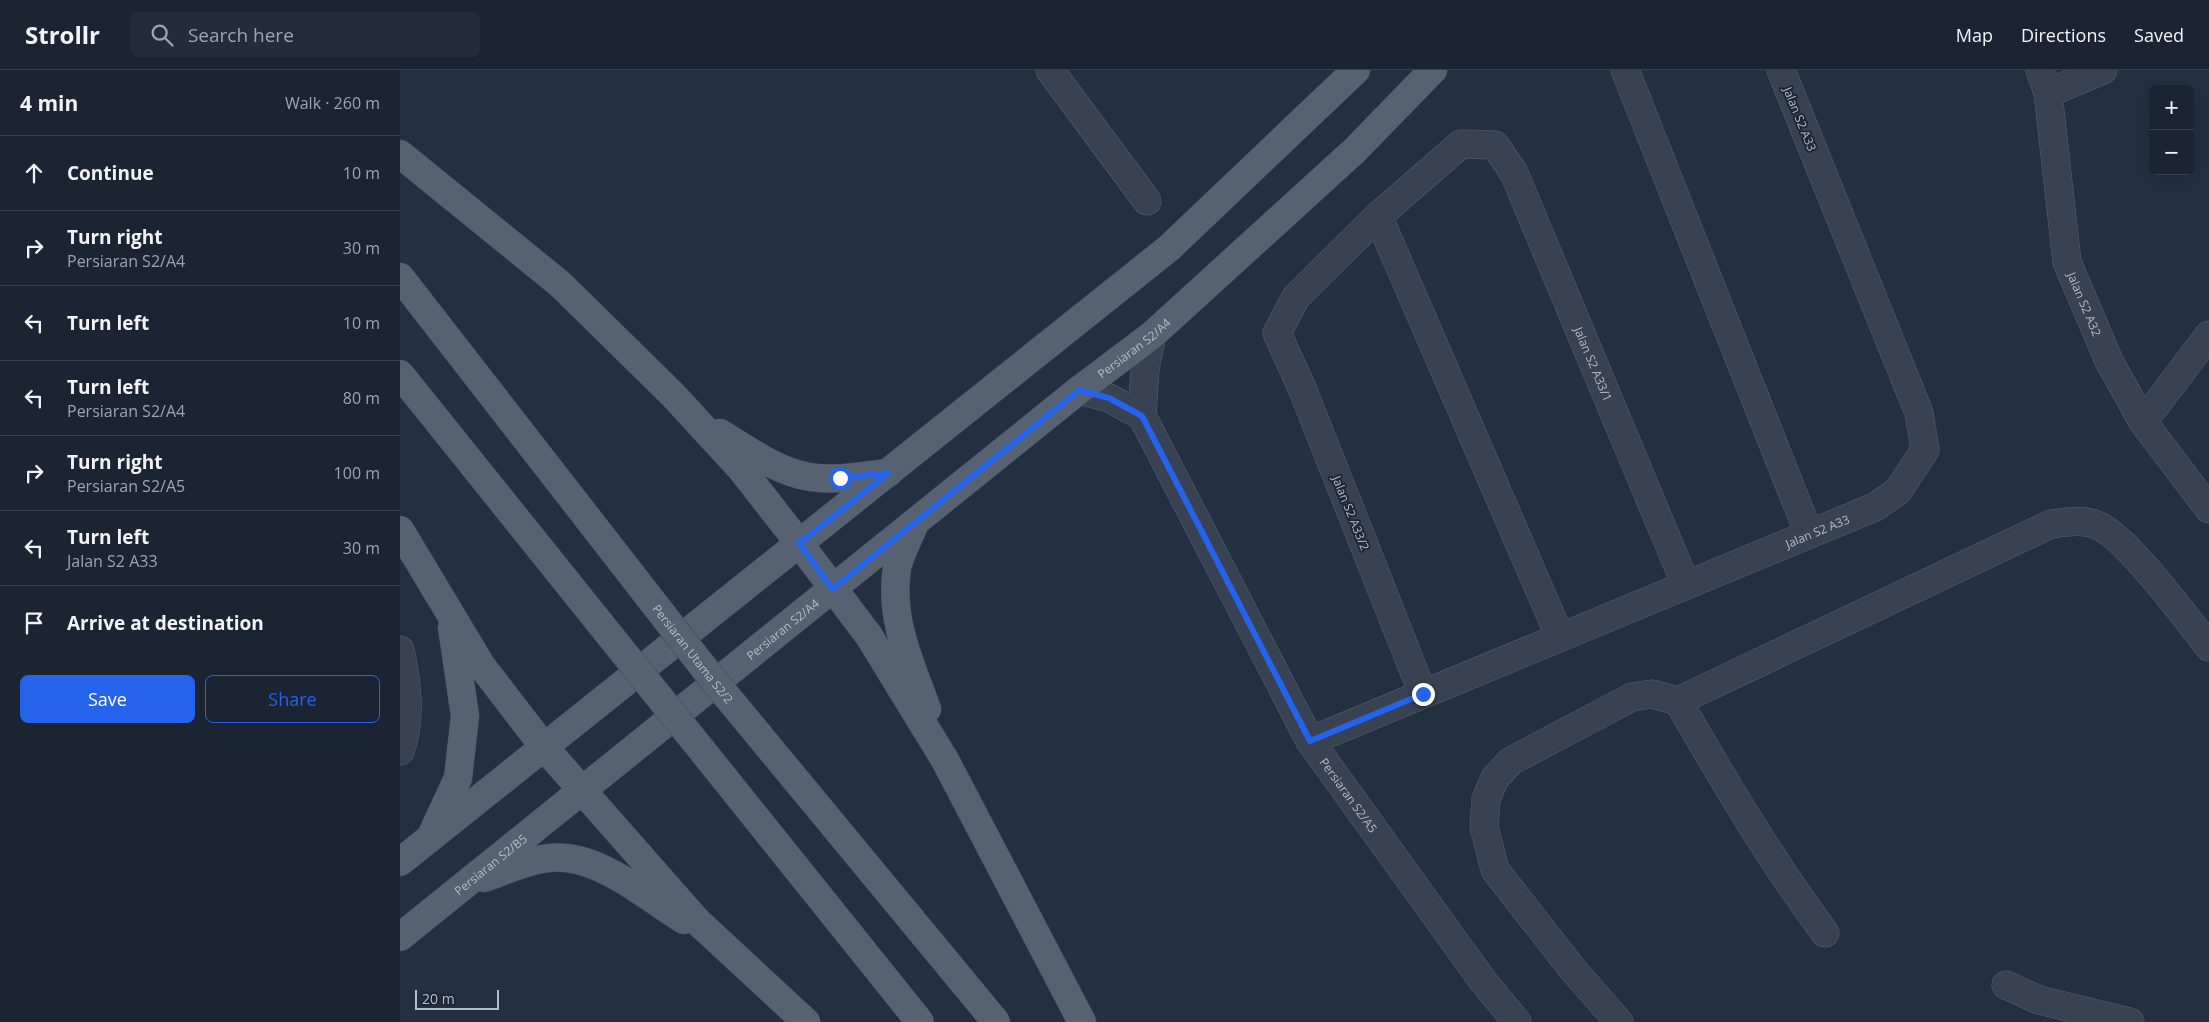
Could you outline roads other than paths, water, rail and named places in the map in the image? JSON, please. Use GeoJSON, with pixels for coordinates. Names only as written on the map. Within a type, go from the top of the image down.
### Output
{"type":"FeatureCollection","features":[{"type":"Feature","properties":{"kind":"main road"},"geometry":{"type":"LineString","coordinates":[[400,862],[1169,248],[1356,70]]}},
{"type":"Feature","properties":{"kind":"main road","name":"Persiaran S2/A4"},"geometry":{"type":"LineString","coordinates":[[581,791],[915,524],[1079,390],[1152,334],[1354,151],[1433,70]]}},
{"type":"Feature","properties":{"kind":"main road"},"geometry":{"type":"LineString","coordinates":[[400,154],[560,284],[695,419],[742,470],[869,636],[945,760],[1082,1022]]}},
{"type":"Feature","properties":{"kind":"main road","name":"Persiaran Utama S2/2"},"geometry":{"type":"LineString","coordinates":[[400,277],[715,682],[996,1022]]}},
{"type":"Feature","properties":{"kind":"main road"},"geometry":{"type":"LineString","coordinates":[[400,374],[920,1022]]}},
{"type":"Feature","properties":{"kind":"main road"},"geometry":{"type":"LineString","coordinates":[[695,419],[775,466],[810,477],[840,478],[888,473]]}},
{"type":"Feature","properties":{"kind":"main road"},"geometry":{"type":"LineString","coordinates":[[915,524],[897,567],[895,612],[904,645],[945,760]]}},
{"type":"Feature","properties":{"kind":"main road"},"geometry":{"type":"LineString","coordinates":[[400,530],[481,665],[544,747],[715,940],[806,1022]]}},
{"type":"Feature","properties":{"kind":"main road"},"geometry":{"type":"LineString","coordinates":[[430,838],[458,778],[465,716],[451,615]]}},
{"type":"Feature","properties":{"kind":"main road","name":"Persiaran S2/B5"},"geometry":{"type":"LineString","coordinates":[[400,937],[581,791]]}},
{"type":"Feature","properties":{"kind":"main road"},"geometry":{"type":"LineString","coordinates":[[465,885],[530,861],[566,858],[606,870],[715,940]]}},
{"type":"Feature","properties":{"kind":"street"},"geometry":{"type":"LineString","coordinates":[[1050,70],[1147,201]]}},
{"type":"Feature","properties":{"kind":"street"},"geometry":{"type":"LineString","coordinates":[[1626,70],[1809,534]]}},
{"type":"Feature","properties":{"kind":"street","name":"Jalan S2 A33"},"geometry":{"type":"LineString","coordinates":[[1310,741],[1875,507],[1898,491],[1925,450],[1919,413],[1781,70]]}},
{"type":"Feature","properties":{"kind":"street"},"geometry":{"type":"LineString","coordinates":[[2044,82],[2103,70]]}},
{"type":"Feature","properties":{"kind":"street","name":"Jalan S2 A32"},"geometry":{"type":"LineString","coordinates":[[2044,82],[2067,262],[2109,361],[2144,422],[2209,509]]}},
{"type":"Feature","properties":{"kind":"street","name":"Jalan S2 A33/1"},"geometry":{"type":"LineString","coordinates":[[1378,216],[1461,144],[1495,145],[1514,172],[1686,585]]}},
{"type":"Feature","properties":{"kind":"street"},"geometry":{"type":"LineString","coordinates":[[1378,216],[1560,637]]}},
{"type":"Feature","properties":{"kind":"street","name":"Jalan S2 A33/2"},"geometry":{"type":"LineString","coordinates":[[1378,216],[1296,297],[1277,333],[1306,397],[1423,694]]}},
{"type":"Feature","properties":{"kind":"street"},"geometry":{"type":"LineString","coordinates":[[1079,390],[1109,398],[1142,416],[1145,368],[1152,334]]}},
{"type":"Feature","properties":{"kind":"street"},"geometry":{"type":"LineString","coordinates":[[2144,422],[2209,335]]}},
{"type":"Feature","properties":{"kind":"street","name":"Persiaran S2/A5"},"geometry":{"type":"LineString","coordinates":[[1142,416],[1310,741],[1482,981],[1517,1022]]}},
{"type":"Feature","properties":{"kind":"street"},"geometry":{"type":"LineString","coordinates":[[1619,1022],[1574,971],[1495,870],[1484,827],[1486,799],[1495,778],[1511,761],[1632,697],[1652,694],[1678,701],[2051,524],[2077,521],[2098,525],[2123,542],[2204,631]]}},
{"type":"Feature","properties":{"kind":"street"},"geometry":{"type":"LineString","coordinates":[[400,650],[408,685],[406,734],[400,751]]}},
{"type":"Feature","properties":{"kind":"street"},"geometry":{"type":"LineString","coordinates":[[1678,701],[1744,817],[1825,934]]}},
{"type":"Feature","properties":{"kind":"street"},"geometry":{"type":"LineString","coordinates":[[2006,985],[2039,1000],[2130,1022]]}}]}
